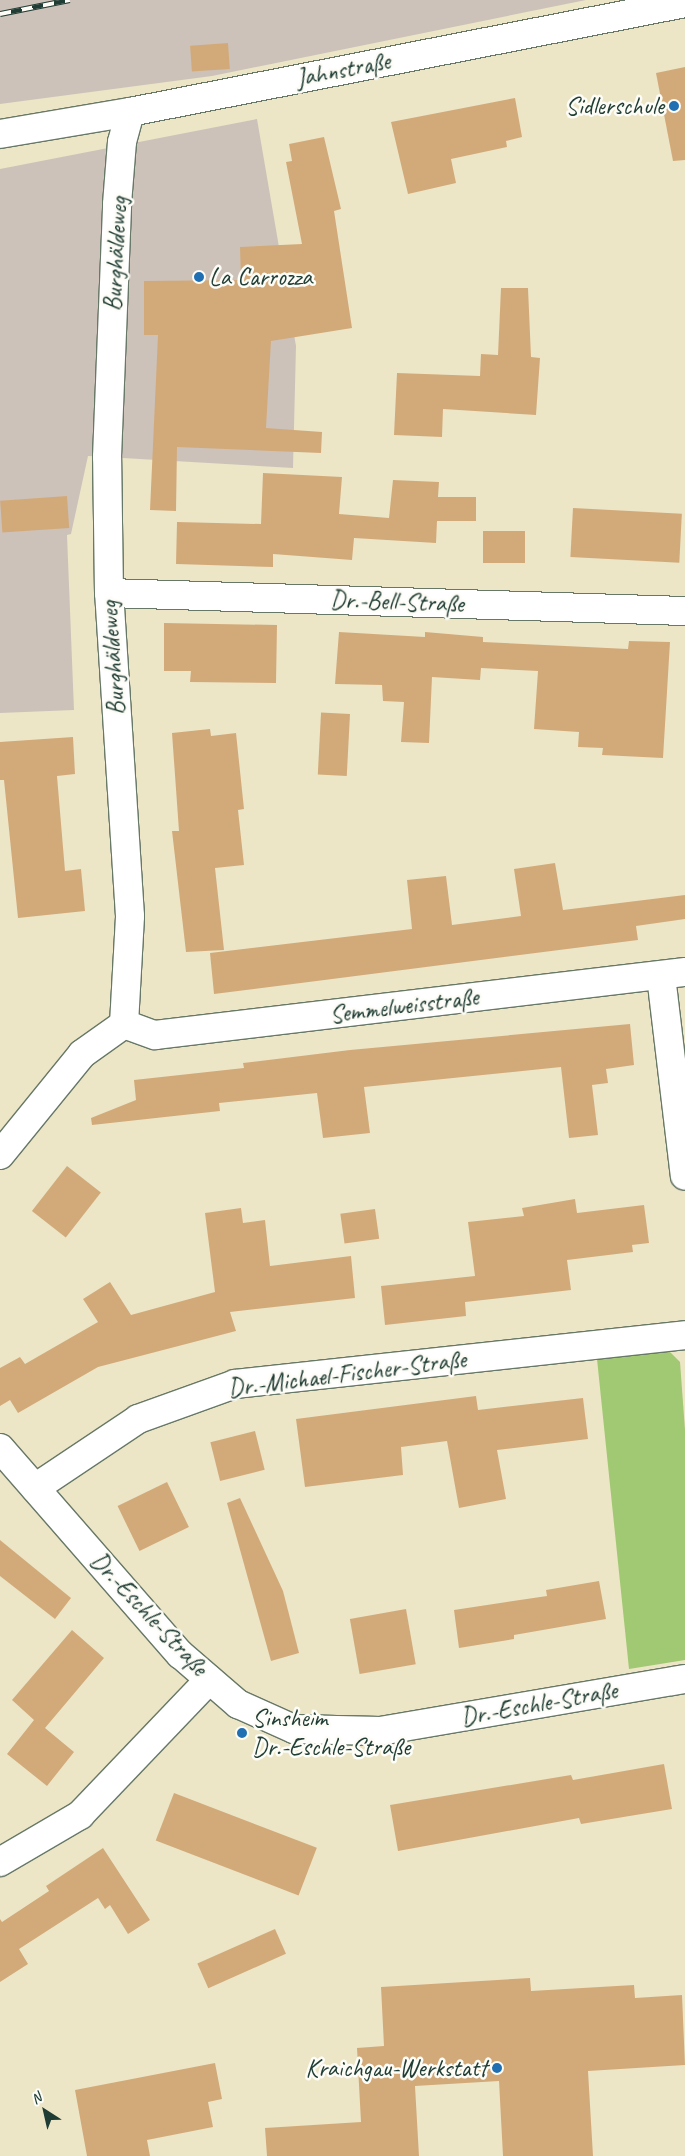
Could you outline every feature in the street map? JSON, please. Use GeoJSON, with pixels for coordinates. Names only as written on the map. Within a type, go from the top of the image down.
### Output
{"type":"FeatureCollection","features":[{"type":"Feature","properties":{"kind":"street","name":"Jahnstraße"},"geometry":{"type":"LineString","coordinates":[[0,134],[130,112],[685,3]]}},
{"type":"Feature","properties":{"kind":"street","name":"Burghäldeweg"},"geometry":{"type":"LineString","coordinates":[[124,1024],[130,916],[109,593],[107,457],[117,204],[122,142],[130,112]]}},
{"type":"Feature","properties":{"kind":"street","name":"Dr.-Bell-Straße"},"geometry":{"type":"LineString","coordinates":[[109,593],[685,611]]}},
{"type":"Feature","properties":{"kind":"street","name":"Semmelweisstraße"},"geometry":{"type":"LineString","coordinates":[[124,1024],[155,1035],[673,974]]}},
{"type":"Feature","properties":{"kind":"street"},"geometry":{"type":"LineString","coordinates":[[673,974],[685,1176]]}},
{"type":"Feature","properties":{"kind":"street"},"geometry":{"type":"LineString","coordinates":[[0,1155],[82,1054],[124,1024]]}},
{"type":"Feature","properties":{"kind":"street","name":"Dr.-Michael-Fischer-Straße"},"geometry":{"type":"LineString","coordinates":[[35,1488],[138,1420],[235,1384],[685,1335]]}},
{"type":"Feature","properties":{"kind":"street","name":"Dr.-Eschle-Straße"},"geometry":{"type":"LineString","coordinates":[[0,1448],[180,1654],[238,1704],[294,1729],[380,1731],[685,1679]]}},
{"type":"Feature","properties":{"kind":"street"},"geometry":{"type":"LineString","coordinates":[[0,1862],[80,1815],[209,1680]]}},
{"type":"Feature","properties":{"kind":"shaded area"},"geometry":{"type":"Polygon","coordinates":[[[0,0],[586,0],[212,76],[0,104],[0,0]]]}},
{"type":"Feature","properties":{"kind":"shaded area"},"geometry":{"type":"Polygon","coordinates":[[[257,119],[296,346],[293,468],[88,456],[71,534],[67,535],[74,710],[0,713],[0,169],[257,119]]]}},
{"type":"Feature","properties":{"kind":"green space"},"geometry":{"type":"Polygon","coordinates":[[[667,1349],[680,1362],[685,1430],[685,1660],[629,1669],[597,1359],[667,1349]]]}},
{"type":"Feature","properties":{"kind":"building"},"geometry":{"type":"Polygon","coordinates":[[[228,43],[230,69],[192,72],[190,46],[228,43]]]}},
{"type":"Feature","properties":{"kind":"building","name":"Sidlerschule"},"geometry":{"type":"Polygon","coordinates":[[[685,67],[685,160],[673,161],[656,73],[685,67]]]}},
{"type":"Feature","properties":{"kind":"building"},"geometry":{"type":"Polygon","coordinates":[[[515,98],[522,137],[506,141],[507,147],[451,159],[456,183],[408,194],[391,122],[515,98]]]}},
{"type":"Feature","properties":{"kind":"building"},"geometry":{"type":"Polygon","coordinates":[[[324,137],[341,209],[334,211],[352,328],[271,341],[266,428],[322,432],[321,453],[177,447],[176,511],[150,510],[158,335],[144,335],[144,281],[241,280],[240,247],[302,244],[286,162],[292,161],[289,144],[324,137]]]}},
{"type":"Feature","properties":{"kind":"building"},"geometry":{"type":"Polygon","coordinates":[[[501,288],[528,288],[531,357],[540,358],[536,415],[443,409],[442,437],[394,435],[397,373],[480,376],[481,354],[498,355],[501,288]]]}},
{"type":"Feature","properties":{"kind":"building"},"geometry":{"type":"Polygon","coordinates":[[[263,473],[342,477],[339,514],[389,518],[393,480],[439,482],[438,497],[476,497],[476,521],[437,521],[436,543],[354,538],[352,560],[273,554],[273,567],[176,564],[177,522],[261,524],[263,473]]]}},
{"type":"Feature","properties":{"kind":"building"},"geometry":{"type":"Polygon","coordinates":[[[67,496],[69,528],[2,533],[0,501],[67,496]]]}},
{"type":"Feature","properties":{"kind":"building"},"geometry":{"type":"Polygon","coordinates":[[[573,508],[682,514],[679,563],[570,557],[573,508]]]}},
{"type":"Feature","properties":{"kind":"building"},"geometry":{"type":"Polygon","coordinates":[[[483,531],[525,531],[525,563],[483,563],[483,531]]]}},
{"type":"Feature","properties":{"kind":"building"},"geometry":{"type":"Polygon","coordinates":[[[164,623],[277,625],[276,683],[190,682],[191,671],[164,671],[164,623]]]}},
{"type":"Feature","properties":{"kind":"building"},"geometry":{"type":"Polygon","coordinates":[[[339,632],[425,637],[425,632],[483,637],[483,642],[628,649],[629,641],[670,642],[663,758],[602,755],[603,748],[578,747],[579,732],[534,729],[538,671],[481,668],[480,680],[432,677],[429,743],[401,742],[404,702],[383,701],[382,685],[335,684],[339,632]]]}},
{"type":"Feature","properties":{"kind":"building"},"geometry":{"type":"Polygon","coordinates":[[[321,712],[350,714],[347,776],[318,774],[321,712]]]}},
{"type":"Feature","properties":{"kind":"building"},"geometry":{"type":"Polygon","coordinates":[[[210,729],[211,736],[236,733],[244,809],[238,810],[244,865],[215,868],[224,950],[186,952],[172,831],[179,831],[172,733],[210,729]]]}},
{"type":"Feature","properties":{"kind":"building"},"geometry":{"type":"Polygon","coordinates":[[[73,737],[75,774],[57,776],[65,871],[81,869],[85,911],[18,918],[4,780],[0,780],[0,742],[73,737]]]}},
{"type":"Feature","properties":{"kind":"building"},"geometry":{"type":"Polygon","coordinates":[[[555,863],[563,910],[685,895],[685,919],[636,926],[638,940],[214,994],[210,953],[412,929],[407,880],[446,876],[452,925],[521,916],[514,869],[555,863]]]}},
{"type":"Feature","properties":{"kind":"building"},"geometry":{"type":"Polygon","coordinates":[[[630,1024],[634,1065],[606,1069],[608,1083],[592,1085],[598,1135],[569,1138],[561,1067],[364,1087],[370,1133],[323,1138],[317,1093],[219,1103],[220,1111],[92,1125],[91,1118],[136,1100],[134,1080],[244,1068],[243,1063],[350,1050],[630,1024]]]}},
{"type":"Feature","properties":{"kind":"building"},"geometry":{"type":"Polygon","coordinates":[[[67,1166],[101,1192],[66,1237],[32,1211],[67,1166]]]}},
{"type":"Feature","properties":{"kind":"building"},"geometry":{"type":"Polygon","coordinates":[[[575,1199],[577,1213],[644,1205],[649,1243],[632,1245],[633,1252],[567,1260],[571,1290],[465,1302],[466,1316],[385,1325],[381,1286],[475,1276],[468,1222],[524,1216],[522,1208],[575,1199]]]}},
{"type":"Feature","properties":{"kind":"building"},"geometry":{"type":"Polygon","coordinates":[[[241,1208],[243,1223],[265,1220],[270,1266],[351,1256],[355,1298],[230,1312],[236,1331],[98,1367],[18,1413],[10,1400],[0,1406],[0,1368],[20,1357],[25,1364],[98,1322],[83,1299],[110,1282],[131,1315],[215,1292],[205,1213],[241,1208]]]}},
{"type":"Feature","properties":{"kind":"building"},"geometry":{"type":"Polygon","coordinates":[[[375,1209],[379,1239],[345,1244],[340,1214],[375,1209]]]}},
{"type":"Feature","properties":{"kind":"building"},"geometry":{"type":"Polygon","coordinates":[[[476,1396],[478,1410],[583,1398],[588,1439],[497,1450],[506,1499],[459,1508],[447,1441],[401,1447],[403,1475],[305,1487],[296,1419],[476,1396]]]}},
{"type":"Feature","properties":{"kind":"building"},"geometry":{"type":"Polygon","coordinates":[[[255,1431],[265,1470],[220,1481],[210,1442],[255,1431]]]}},
{"type":"Feature","properties":{"kind":"building"},"geometry":{"type":"Polygon","coordinates":[[[167,1482],[189,1527],[139,1551],[118,1506],[167,1482]]]}},
{"type":"Feature","properties":{"kind":"building"},"geometry":{"type":"Polygon","coordinates":[[[240,1498],[283,1591],[299,1653],[271,1661],[227,1503],[240,1498]]]}},
{"type":"Feature","properties":{"kind":"building"},"geometry":{"type":"Polygon","coordinates":[[[0,1540],[71,1598],[55,1619],[0,1576],[0,1540]]]}},
{"type":"Feature","properties":{"kind":"building"},"geometry":{"type":"Polygon","coordinates":[[[599,1581],[606,1619],[514,1635],[514,1639],[459,1648],[454,1610],[547,1596],[546,1590],[599,1581]]]}},
{"type":"Feature","properties":{"kind":"building"},"geometry":{"type":"Polygon","coordinates":[[[406,1609],[416,1664],[360,1674],[350,1619],[406,1609]]]}},
{"type":"Feature","properties":{"kind":"building"},"geometry":{"type":"Polygon","coordinates":[[[72,1630],[104,1658],[45,1728],[74,1752],[47,1786],[7,1754],[34,1720],[12,1700],[72,1630]]]}},
{"type":"Feature","properties":{"kind":"building"},"geometry":{"type":"Polygon","coordinates":[[[664,1764],[672,1809],[581,1824],[579,1818],[398,1851],[390,1805],[571,1775],[573,1780],[664,1764]]]}},
{"type":"Feature","properties":{"kind":"building"},"geometry":{"type":"Polygon","coordinates":[[[174,1793],[317,1848],[299,1895],[156,1841],[174,1793]]]}},
{"type":"Feature","properties":{"kind":"building"},"geometry":{"type":"Polygon","coordinates":[[[103,1848],[150,1920],[128,1934],[110,1905],[105,1909],[98,1898],[19,1949],[28,1964],[0,1982],[0,1919],[2,1922],[49,1891],[46,1886],[103,1848]]]}},
{"type":"Feature","properties":{"kind":"building"},"geometry":{"type":"Polygon","coordinates":[[[275,1929],[286,1954],[208,1988],[197,1964],[275,1929]]]}},
{"type":"Feature","properties":{"kind":"building","name":"Kraichgau-Werkstatt"},"geometry":{"type":"Polygon","coordinates":[[[530,1978],[531,1991],[634,1985],[635,1998],[682,1995],[685,2065],[588,2071],[593,2156],[503,2156],[499,2081],[415,2086],[419,2156],[267,2156],[265,2128],[361,2122],[357,2048],[384,2046],[381,1987],[530,1978]]]}},
{"type":"Feature","properties":{"kind":"building"},"geometry":{"type":"Polygon","coordinates":[[[215,2063],[222,2099],[208,2102],[213,2127],[147,2140],[150,2156],[87,2156],[75,2090],[215,2063]]]}},
{"type":"Feature","properties":{"kind":"railway"},"geometry":{"type":"LineString","coordinates":[[0,14],[70,0]]}},
{"type":"Feature","properties":{"kind":"place","name":"Sidlerschule"},"geometry":{"type":"Point","coordinates":[674,106]}},
{"type":"Feature","properties":{"kind":"place","name":"La Carrozza"},"geometry":{"type":"Point","coordinates":[199,277]}},
{"type":"Feature","properties":{"kind":"place","name":"Sinsheim Dr.-Eschle-Straße"},"geometry":{"type":"Point","coordinates":[242,1733]}},
{"type":"Feature","properties":{"kind":"place","name":"Kraichgau-Werkstatt"},"geometry":{"type":"Point","coordinates":[497,2068]}}]}
